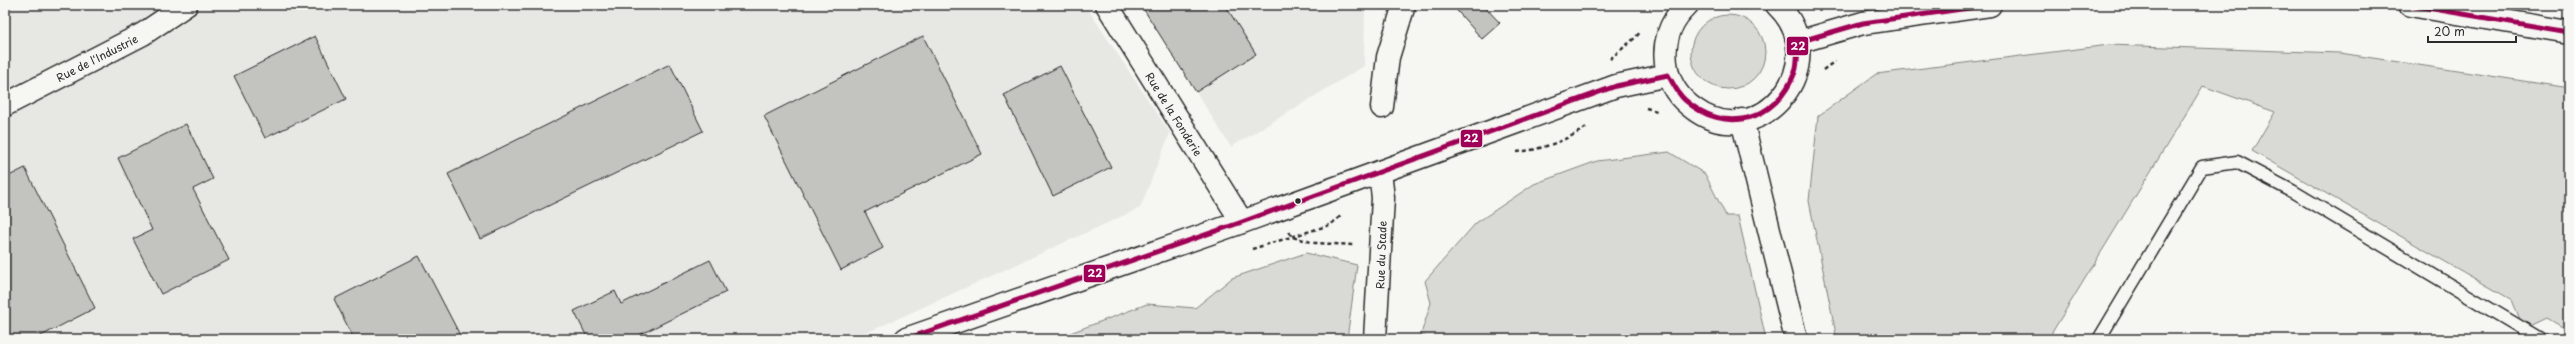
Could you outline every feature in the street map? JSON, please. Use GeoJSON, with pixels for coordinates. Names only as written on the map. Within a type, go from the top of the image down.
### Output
{"type":"FeatureCollection","features":[{"type":"Feature","properties":{"kind":"street","name":"Rue de l'Industrie"},"geometry":{"type":"LineString","coordinates":[[5,105],[143,34],[186,5]]}},
{"type":"Feature","properties":{"kind":"street","name":"Rue de la Fonderie"},"geometry":{"type":"LineString","coordinates":[[1107,5],[1242,222]]}},
{"type":"Feature","properties":{"kind":"street"},"geometry":{"type":"LineString","coordinates":[[1382,107],[1388,57],[1404,5]]}},
{"type":"Feature","properties":{"kind":"street"},"geometry":{"type":"LineString","coordinates":[[1686,5],[1674,20],[1668,36],[1665,54],[1668,75],[1678,93],[1698,112],[1718,120],[1742,120],[1761,115],[1784,97],[1795,77],[1798,66],[1798,42],[1790,20],[1777,5]]}},
{"type":"Feature","properties":{"kind":"street"},"geometry":{"type":"LineString","coordinates":[[1798,42],[1863,23],[1990,5]]}},
{"type":"Feature","properties":{"kind":"street"},"geometry":{"type":"LineString","coordinates":[[2410,5],[2569,32]]}},
{"type":"Feature","properties":{"kind":"street"},"geometry":{"type":"LineString","coordinates":[[906,339],[1242,222],[1616,86],[1668,75]]}},
{"type":"Feature","properties":{"kind":"street"},"geometry":{"type":"LineString","coordinates":[[1742,120],[1796,339]]}},
{"type":"Feature","properties":{"kind":"street","name":"Rue du Stade"},"geometry":{"type":"LineString","coordinates":[[1375,339],[1383,198],[1389,169]]}},
{"type":"Feature","properties":{"kind":"lane"},"geometry":{"type":"LineString","coordinates":[[2099,339],[2202,167],[2237,162],[2292,191],[2540,339]]}},
{"type":"Feature","properties":{"kind":"path"},"geometry":{"type":"LineString","coordinates":[[1610,58],[1636,37],[1642,28]]}},
{"type":"Feature","properties":{"kind":"path"},"geometry":{"type":"LineString","coordinates":[[1285,226],[1292,237],[1315,244],[1349,244],[1381,250]]}},
{"type":"Feature","properties":{"kind":"shaded area"},"geometry":{"type":"Polygon","coordinates":[[[5,5],[1085,5],[1170,133],[1140,208],[853,339],[5,339],[5,5]]]}},
{"type":"Feature","properties":{"kind":"shaded area"},"geometry":{"type":"Polygon","coordinates":[[[1141,5],[1365,5],[1364,66],[1231,147],[1141,5]]]}},
{"type":"Feature","properties":{"kind":"shaded area"},"geometry":{"type":"Polygon","coordinates":[[[1721,15],[1735,15],[1749,21],[1759,31],[1765,45],[1765,59],[1759,73],[1749,83],[1735,89],[1721,89],[1707,83],[1697,73],[1691,59],[1691,45],[1697,31],[1707,21],[1721,15]]]}},
{"type":"Feature","properties":{"kind":"shaded area"},"geometry":{"type":"Polygon","coordinates":[[[2109,45],[2340,53],[2569,88],[2569,331],[2547,318],[2524,329],[2512,300],[2252,151],[2275,112],[2203,86],[2048,339],[1837,339],[1809,201],[1818,116],[1876,74],[2109,45]]]}},
{"type":"Feature","properties":{"kind":"shaded area"},"geometry":{"type":"Polygon","coordinates":[[[1669,152],[1705,174],[1726,216],[1738,216],[1766,339],[1430,339],[1421,334],[1431,303],[1425,281],[1476,223],[1534,184],[1597,161],[1669,152]]]}},
{"type":"Feature","properties":{"kind":"shaded area"},"geometry":{"type":"Polygon","coordinates":[[[1306,253],[1357,265],[1347,339],[1057,338],[1147,304],[1195,308],[1232,278],[1306,253]]]}},
{"type":"Feature","properties":{"kind":"building"},"geometry":{"type":"Polygon","coordinates":[[[1141,5],[1225,5],[1256,54],[1196,92],[1141,5]]]}},
{"type":"Feature","properties":{"kind":"building"},"geometry":{"type":"Polygon","coordinates":[[[1452,5],[1483,5],[1500,23],[1482,39],[1452,5]]]}},
{"type":"Feature","properties":{"kind":"building"},"geometry":{"type":"Polygon","coordinates":[[[315,36],[346,99],[265,138],[234,76],[315,36]]]}},
{"type":"Feature","properties":{"kind":"building"},"geometry":{"type":"Polygon","coordinates":[[[923,36],[982,154],[865,212],[883,248],[841,270],[764,116],[923,36]]]}},
{"type":"Feature","properties":{"kind":"building"},"geometry":{"type":"Polygon","coordinates":[[[670,64],[703,131],[480,239],[448,174],[670,64]]]}},
{"type":"Feature","properties":{"kind":"building"},"geometry":{"type":"Polygon","coordinates":[[[1060,66],[1111,167],[1053,196],[1004,95],[1060,66]]]}},
{"type":"Feature","properties":{"kind":"building"},"geometry":{"type":"Polygon","coordinates":[[[186,124],[213,179],[193,189],[229,260],[161,294],[133,239],[152,230],[118,158],[186,124]]]}},
{"type":"Feature","properties":{"kind":"building"},"geometry":{"type":"Polygon","coordinates":[[[25,168],[95,308],[35,339],[5,339],[5,178],[25,168]]]}},
{"type":"Feature","properties":{"kind":"building"},"geometry":{"type":"Polygon","coordinates":[[[419,256],[462,339],[354,339],[334,299],[419,256]]]}},
{"type":"Feature","properties":{"kind":"building"},"geometry":{"type":"Polygon","coordinates":[[[710,260],[726,292],[631,339],[588,339],[574,311],[615,291],[621,304],[710,260]]]}},
{"type":"Feature","properties":{"kind":"transit line","name":"22"},"geometry":{"type":"LineString","coordinates":[[906,339],[1242,222],[1616,86],[1668,75],[1682,98],[1700,111],[1716,117],[1732,120],[1748,118],[1762,112],[1775,102],[1786,89],[1796,69],[1798,42],[1863,23],[1990,5]]}},
{"type":"Feature","properties":{"kind":"transit line","name":"22"},"geometry":{"type":"LineString","coordinates":[[2410,5],[2569,32]]}}]}
